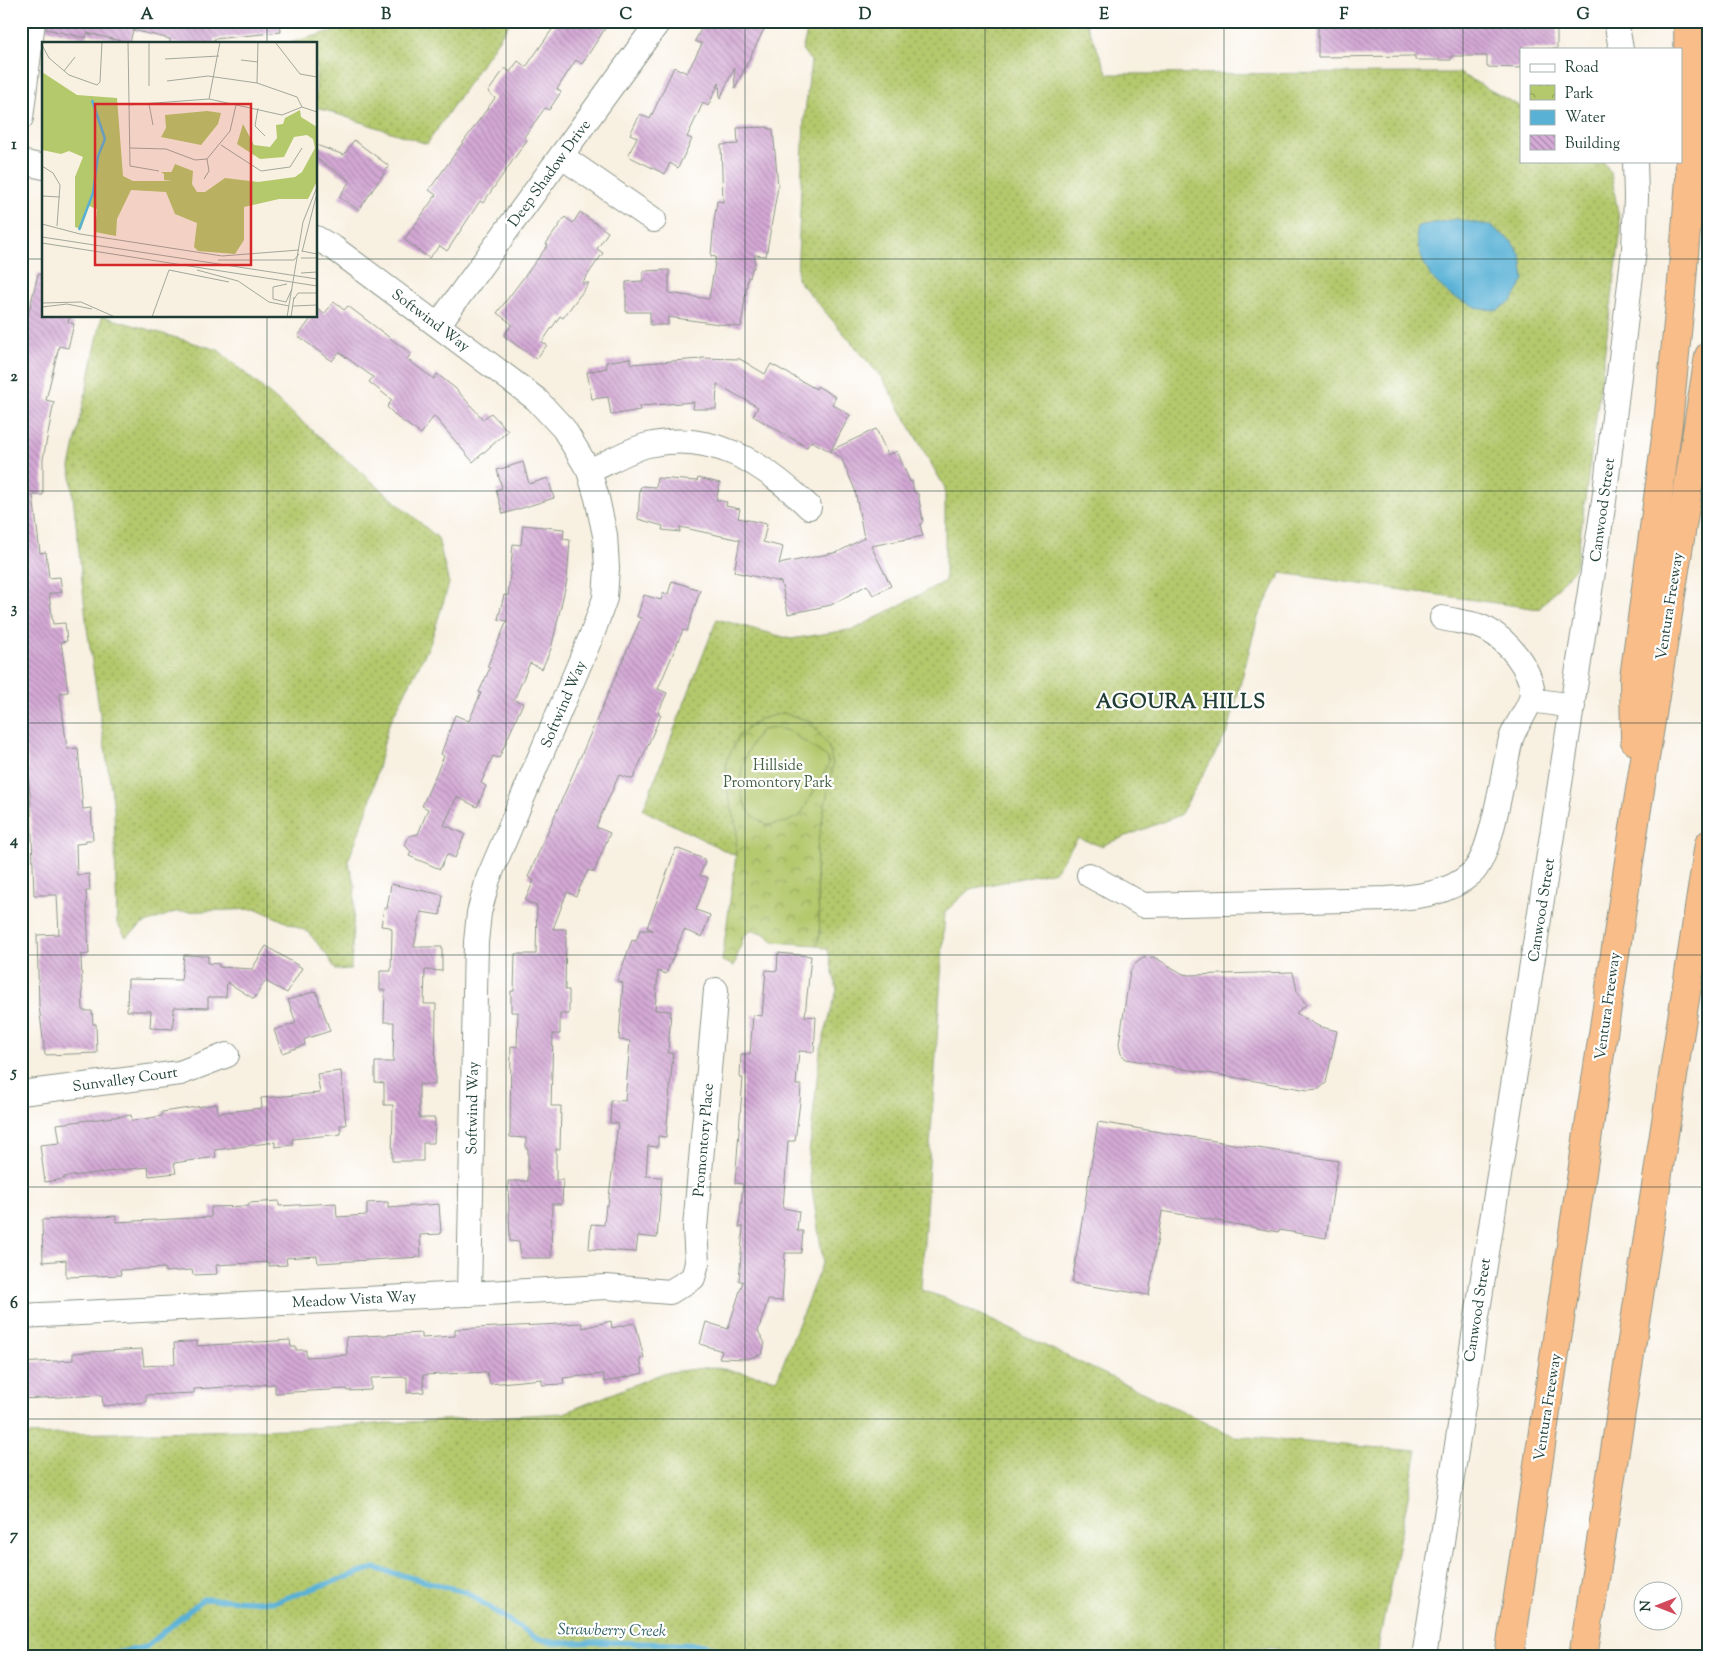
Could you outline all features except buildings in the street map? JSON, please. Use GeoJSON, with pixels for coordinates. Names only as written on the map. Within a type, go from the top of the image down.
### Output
{"type":"FeatureCollection","features":[{"type":"Feature","properties":{"kind":"highway"},"geometry":{"type":"LineString","coordinates":[[1636,815],[1634,678],[1668,423],[1690,179],[1688,21]]}},
{"type":"Feature","properties":{"kind":"highway","name":"Ventura Freeway"},"geometry":{"type":"LineString","coordinates":[[1509,1657],[1636,815],[1709,356]]}},
{"type":"Feature","properties":{"kind":"highway"},"geometry":{"type":"LineString","coordinates":[[1583,1657],[1709,844]]}},
{"type":"Feature","properties":{"kind":"highway"},"geometry":{"type":"LineString","coordinates":[[1696,924],[1709,893]]}},
{"type":"Feature","properties":{"kind":"street"},"geometry":{"type":"LineString","coordinates":[[21,118],[33,21]]}},
{"type":"Feature","properties":{"kind":"street","name":"Deep Shadow Drive"},"geometry":{"type":"LineString","coordinates":[[438,325],[659,21]]}},
{"type":"Feature","properties":{"kind":"street"},"geometry":{"type":"LineString","coordinates":[[1616,21],[1621,48]]}},
{"type":"Feature","properties":{"kind":"street"},"geometry":{"type":"LineString","coordinates":[[561,156],[654,220]]}},
{"type":"Feature","properties":{"kind":"street"},"geometry":{"type":"LineString","coordinates":[[21,162],[42,167]]}},
{"type":"Feature","properties":{"kind":"street","name":"Canwood Street"},"geometry":{"type":"LineString","coordinates":[[1424,1657],[1604,501],[1629,307],[1636,197],[1635,162]]}},
{"type":"Feature","properties":{"kind":"street","name":"Softwind Way"},"geometry":{"type":"LineString","coordinates":[[318,239],[334,248],[536,399],[564,429],[588,471],[605,535],[605,598],[594,632],[488,879],[480,912],[476,942],[469,1294]]}},
{"type":"Feature","properties":{"kind":"street"},"geometry":{"type":"LineString","coordinates":[[588,471],[646,446],[674,440],[718,446],[755,463],[784,484],[809,507]]}},
{"type":"Feature","properties":{"kind":"street"},"geometry":{"type":"LineString","coordinates":[[1089,876],[1143,905],[1418,897],[1453,887],[1474,872],[1486,850],[1512,736],[1531,700],[1532,685],[1521,662],[1508,645],[1495,635],[1480,627],[1442,618]]}},
{"type":"Feature","properties":{"kind":"street"},"geometry":{"type":"LineString","coordinates":[[1531,700],[1573,706]]}},
{"type":"Feature","properties":{"kind":"street","name":"Promontory Place"},"geometry":{"type":"LineString","coordinates":[[684,1284],[693,1278],[697,1264],[695,1228],[716,990]]}},
{"type":"Feature","properties":{"kind":"street","name":"Sunvalley Court"},"geometry":{"type":"LineString","coordinates":[[21,1092],[180,1073],[227,1055]]}},
{"type":"Feature","properties":{"kind":"street","name":"Meadow Vista Way"},"geometry":{"type":"LineString","coordinates":[[21,1316],[606,1287],[670,1292],[684,1284]]}},
{"type":"Feature","properties":{"kind":"green space"},"geometry":{"type":"Polygon","coordinates":[[[350,21],[511,21],[427,144],[318,108],[318,42],[293,42],[336,30],[350,21]]]}},
{"type":"Feature","properties":{"kind":"green space"},"geometry":{"type":"Polygon","coordinates":[[[810,21],[1085,21],[1108,74],[1459,73],[1520,106],[1520,162],[1604,162],[1611,173],[1621,230],[1576,567],[1539,609],[1281,573],[1258,617],[1228,731],[1180,815],[1101,846],[1078,838],[1055,871],[970,889],[945,912],[921,1290],[945,1298],[1234,1436],[1417,1451],[1376,1657],[1313,1657],[1272,1648],[1125,1654],[1123,1657],[21,1657],[21,1435],[289,1429],[564,1413],[663,1373],[711,1367],[777,1379],[823,1261],[808,1163],[820,1051],[837,990],[828,950],[817,945],[820,934],[816,867],[818,841],[726,762],[726,786],[737,828],[736,856],[643,810],[717,619],[791,639],[855,629],[945,581],[945,488],[882,378],[797,279],[804,121],[811,61],[802,50],[810,21]]]}},
{"type":"Feature","properties":{"kind":"green space"},"geometry":{"type":"Polygon","coordinates":[[[102,318],[109,318],[218,350],[438,538],[449,584],[430,644],[388,726],[369,806],[348,861],[355,885],[351,969],[336,970],[308,932],[257,909],[175,912],[143,924],[126,937],[117,923],[114,808],[87,628],[70,467],[102,318]]]}},
{"type":"Feature","properties":{"kind":"green space","name":"Hillside Promontory Park"},"geometry":{"type":"Polygon","coordinates":[[[783,713],[810,721],[829,747],[833,765],[818,841],[816,867],[820,935],[817,945],[773,942],[763,933],[750,931],[744,936],[734,966],[722,961],[736,856],[737,828],[726,786],[726,762],[739,735],[760,719],[783,713]]]}},
{"type":"Feature","properties":{"kind":"green space"},"geometry":{"type":"Polygon","coordinates":[[[776,728],[789,731],[827,757],[829,764],[800,816],[787,822],[767,825],[748,810],[741,789],[741,779],[745,758],[761,730],[776,728]]]}},
{"type":"Feature","properties":{"kind":"water"},"geometry":{"type":"Polygon","coordinates":[[[1456,219],[1491,226],[1511,241],[1521,256],[1524,280],[1513,300],[1498,310],[1481,309],[1451,296],[1431,277],[1422,259],[1416,237],[1418,226],[1456,219]]]}},
{"type":"Feature","properties":{"kind":"waterway","name":"Strawberry Creek"},"geometry":{"type":"LineString","coordinates":[[97,1657],[146,1647],[203,1599],[274,1602],[374,1568],[466,1592],[534,1637],[556,1643],[604,1642],[703,1645],[745,1657]]}},
{"type":"Feature","properties":{"kind":"district","name":"AGOURA HILLS"},"geometry":{"type":"Point","coordinates":[1181,701]}}]}
